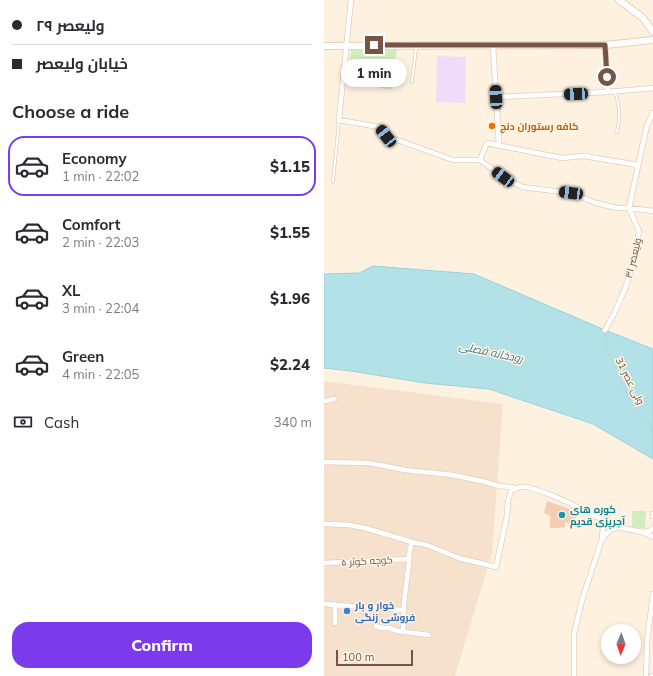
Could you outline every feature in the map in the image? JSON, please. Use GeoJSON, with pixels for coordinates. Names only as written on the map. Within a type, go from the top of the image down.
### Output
{"type":"FeatureCollection","features":[{"type":"Feature","properties":{"kind":"main road"},"geometry":{"type":"LineString","coordinates":[[619,0],[643,18],[653,32]]}},
{"type":"Feature","properties":{"kind":"main road"},"geometry":{"type":"LineString","coordinates":[[324,46],[605,45],[653,40]]}},
{"type":"Feature","properties":{"kind":"street"},"geometry":{"type":"LineString","coordinates":[[351,0],[339,120],[379,127],[386,136],[453,160],[480,160],[503,177],[522,187],[571,193],[596,203],[617,208],[653,211]]}},
{"type":"Feature","properties":{"kind":"street"},"geometry":{"type":"LineString","coordinates":[[493,45],[499,145]]}},
{"type":"Feature","properties":{"kind":"street"},"geometry":{"type":"LineString","coordinates":[[605,45],[608,92]]}},
{"type":"Feature","properties":{"kind":"street"},"geometry":{"type":"LineString","coordinates":[[496,97],[615,92],[653,88]]}},
{"type":"Feature","properties":{"kind":"street"},"geometry":{"type":"LineString","coordinates":[[629,208],[647,125],[653,114]]}},
{"type":"Feature","properties":{"kind":"street"},"geometry":{"type":"LineString","coordinates":[[480,160],[487,142],[562,158],[584,156],[638,165]]}},
{"type":"Feature","properties":{"kind":"street","name":"ولیعصر ۳۱"},"geometry":{"type":"LineString","coordinates":[[605,330],[615,312],[626,286],[634,258],[639,231],[629,208]]}},
{"type":"Feature","properties":{"kind":"street"},"geometry":{"type":"LineString","coordinates":[[324,400],[334,399]]}},
{"type":"Feature","properties":{"kind":"street"},"geometry":{"type":"LineString","coordinates":[[324,462],[369,463],[405,470],[453,475],[500,486],[526,488],[546,493],[563,500],[617,527],[642,532],[653,537]]}},
{"type":"Feature","properties":{"kind":"street"},"geometry":{"type":"LineString","coordinates":[[324,524],[349,525],[364,528],[427,545],[459,558],[496,567],[507,516],[508,500],[512,491],[517,488]]}},
{"type":"Feature","properties":{"kind":"street"},"geometry":{"type":"LineString","coordinates":[[600,519],[603,528],[601,542]]}},
{"type":"Feature","properties":{"kind":"street"},"geometry":{"type":"LineString","coordinates":[[574,676],[574,634],[582,600],[601,542],[605,534],[617,527]]}},
{"type":"Feature","properties":{"kind":"street"},"geometry":{"type":"LineString","coordinates":[[642,532],[650,531],[653,528]]}},
{"type":"Feature","properties":{"kind":"street"},"geometry":{"type":"LineString","coordinates":[[403,631],[403,610],[410,562],[409,554],[412,542]]}},
{"type":"Feature","properties":{"kind":"street","name":"کوچه کوثر ۵"},"geometry":{"type":"LineString","coordinates":[[324,563],[409,559]]}},
{"type":"Feature","properties":{"kind":"street"},"geometry":{"type":"LineString","coordinates":[[646,676],[647,642],[653,594]]}},
{"type":"Feature","properties":{"kind":"street"},"geometry":{"type":"LineString","coordinates":[[324,604],[403,610]]}},
{"type":"Feature","properties":{"kind":"street"},"geometry":{"type":"LineString","coordinates":[[335,604],[335,623]]}},
{"type":"Feature","properties":{"kind":"street"},"geometry":{"type":"LineString","coordinates":[[377,608],[376,626],[428,636]]}},
{"type":"Feature","properties":{"kind":"lane"},"geometry":{"type":"LineString","coordinates":[[412,82],[416,45]]}},
{"type":"Feature","properties":{"kind":"lane"},"geometry":{"type":"LineString","coordinates":[[615,92],[619,112],[617,132]]}},
{"type":"Feature","properties":{"kind":"lane"},"geometry":{"type":"LineString","coordinates":[[333,182],[339,120]]}},
{"type":"Feature","properties":{"kind":"path","name":"ولی عصر 31"},"geometry":{"type":"LineString","coordinates":[[605,330],[607,351],[618,377],[640,416],[648,423],[653,434]]}},
{"type":"Feature","properties":{"kind":"shaded area"},"geometry":{"type":"Polygon","coordinates":[[[437,56],[466,57],[465,103],[436,102],[437,56]]]}},
{"type":"Feature","properties":{"kind":"shaded area"},"geometry":{"type":"Polygon","coordinates":[[[324,381],[503,404],[492,553],[455,676],[324,676],[324,381]]]}},
{"type":"Feature","properties":{"kind":"green space"},"geometry":{"type":"Polygon","coordinates":[[[397,49],[391,90],[347,81],[351,50],[397,49]]]}},
{"type":"Feature","properties":{"kind":"green space"},"geometry":{"type":"Polygon","coordinates":[[[632,511],[646,511],[645,528],[632,527],[632,511]]]}},
{"type":"Feature","properties":{"kind":"water","name":"رودخانه فصلی"},"geometry":{"type":"Polygon","coordinates":[[[373,266],[474,274],[653,349],[653,459],[593,424],[489,389],[425,383],[324,368],[324,274],[359,273],[373,266]]]}},
{"type":"Feature","properties":{"kind":"building","name":"کوره های آجرپزی قدیم"},"geometry":{"type":"Polygon","coordinates":[[[547,501],[576,511],[576,517],[570,524],[565,522],[565,527],[550,528],[550,516],[544,513],[547,501]]]}},
{"type":"Feature","properties":{"kind":"place","name":"کافه رستوران دنج"},"geometry":{"type":"Point","coordinates":[492,126]}},
{"type":"Feature","properties":{"kind":"place","name":"کوره های آجرپزی قدیم"},"geometry":{"type":"Point","coordinates":[562,515]}},
{"type":"Feature","properties":{"kind":"place","name":"خوار و بار فروشی زنگی"},"geometry":{"type":"Point","coordinates":[347,611]}},
{"type":"Feature","properties":{"kind":"route"},"geometry":{"type":"LineString","coordinates":[[374,45],[605,45],[607,77]]}}]}
